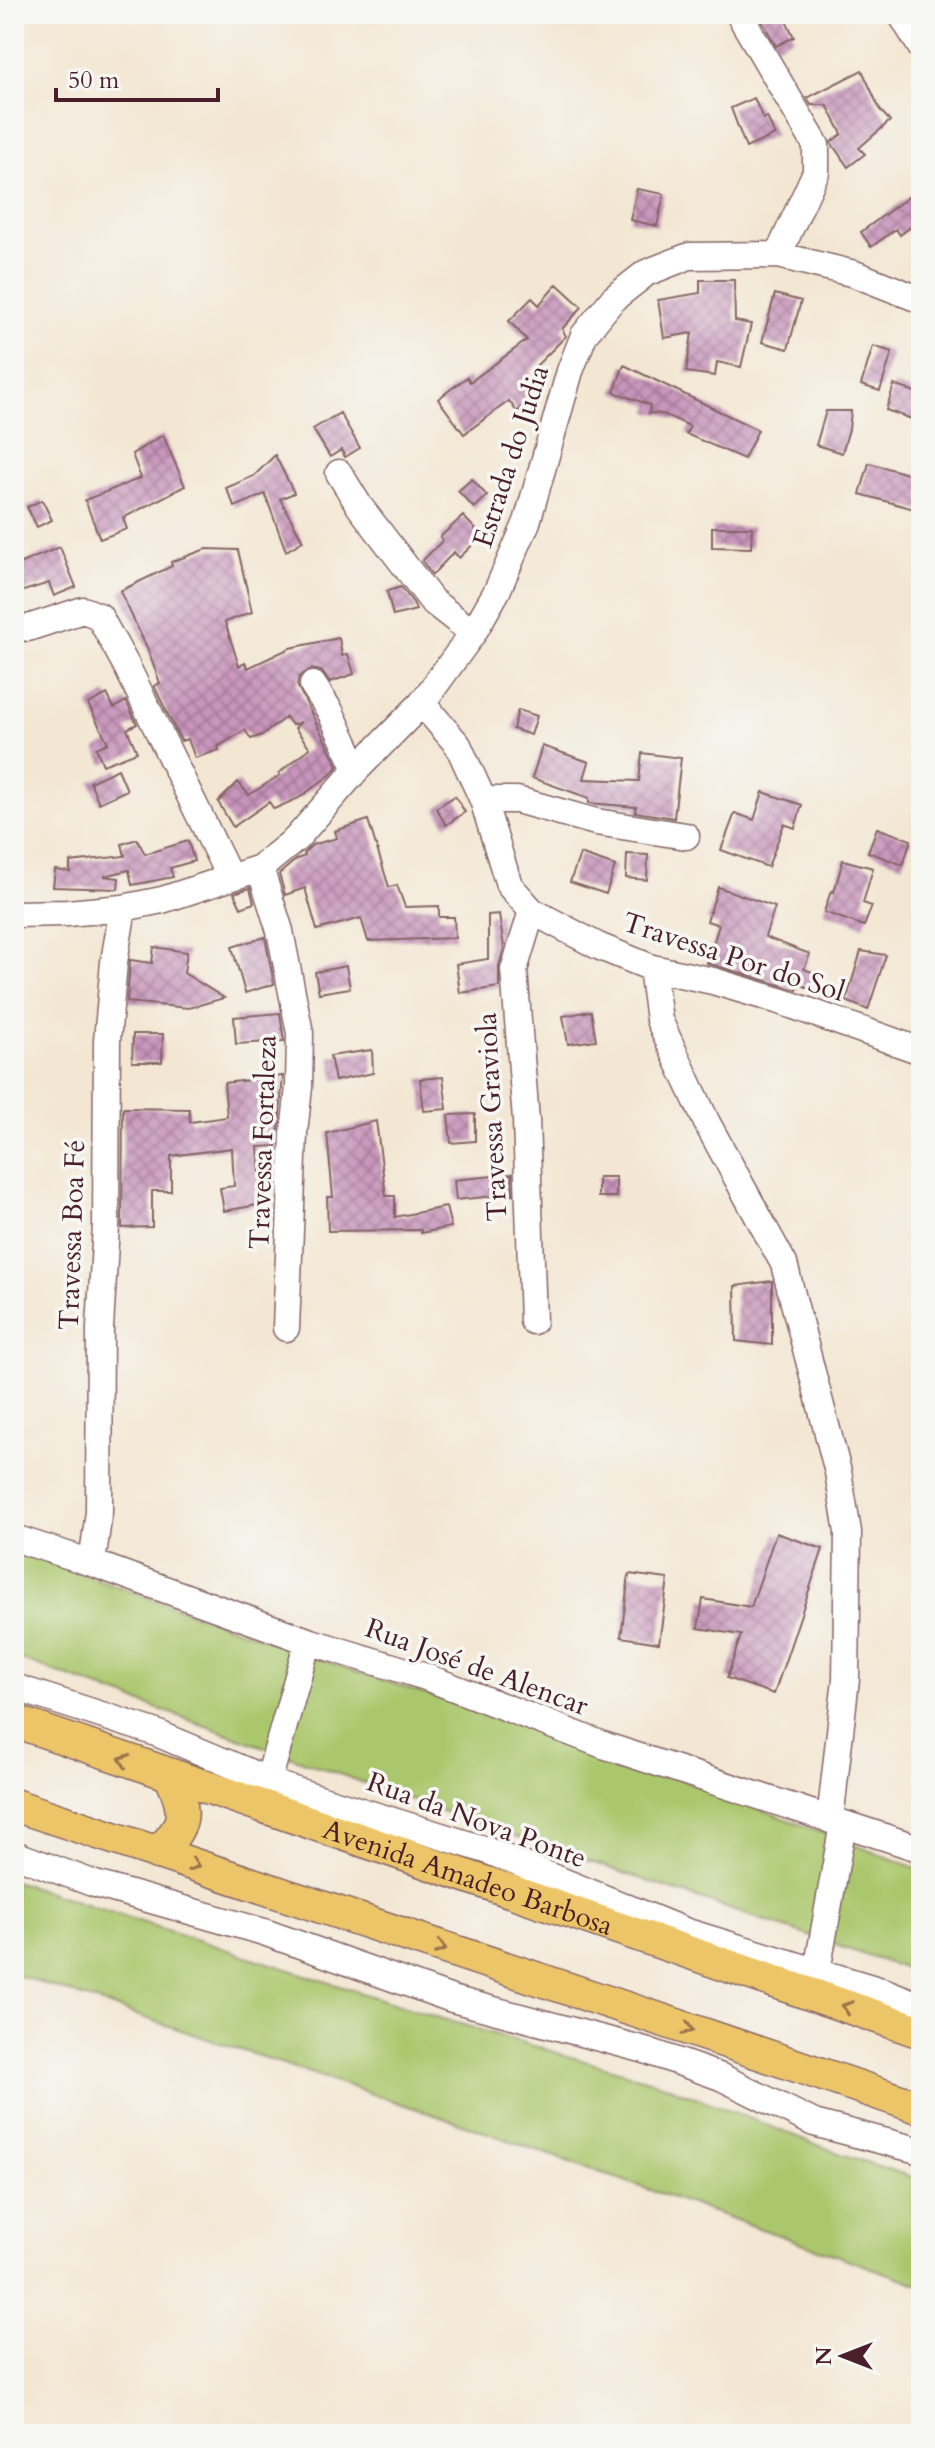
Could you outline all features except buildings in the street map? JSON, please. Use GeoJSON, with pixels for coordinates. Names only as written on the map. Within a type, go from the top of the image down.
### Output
{"type":"FeatureCollection","features":[{"type":"Feature","properties":{"kind":"main road","name":"Avenida Amadeo Barbosa"},"geometry":{"type":"LineString","coordinates":[[14,1721],[170,1775],[264,1793],[815,1983],[921,2032]]}},
{"type":"Feature","properties":{"kind":"main road"},"geometry":{"type":"LineString","coordinates":[[157,1853],[177,1832],[183,1814],[181,1800],[170,1775]]}},
{"type":"Feature","properties":{"kind":"main road"},"geometry":{"type":"LineString","coordinates":[[14,1805],[921,2108]]}},
{"type":"Feature","properties":{"kind":"street"},"geometry":{"type":"LineString","coordinates":[[739,14],[816,145],[816,172],[778,255]]}},
{"type":"Feature","properties":{"kind":"street"},"geometry":{"type":"LineString","coordinates":[[901,14],[921,47]]}},
{"type":"Feature","properties":{"kind":"street","name":"Estrada do Judia"},"geometry":{"type":"LineString","coordinates":[[14,914],[123,908],[162,900],[260,868],[296,839],[357,769],[422,703],[473,633],[497,591],[527,522],[570,371],[584,335],[613,299],[646,273],[689,256],[778,255],[841,270],[921,300]]}},
{"type":"Feature","properties":{"kind":"street"},"geometry":{"type":"LineString","coordinates":[[339,473],[360,507],[432,601],[473,633]]}},
{"type":"Feature","properties":{"kind":"street"},"geometry":{"type":"LineString","coordinates":[[28,628],[83,610],[99,616],[230,878]]}},
{"type":"Feature","properties":{"kind":"street"},"geometry":{"type":"LineString","coordinates":[[313,685],[330,711],[357,769]]}},
{"type":"Feature","properties":{"kind":"street","name":"Travessa Por do Sol"},"geometry":{"type":"LineString","coordinates":[[422,703],[458,745],[483,800],[509,885],[532,911],[598,946],[652,968],[713,981],[783,1002],[921,1051]]}},
{"type":"Feature","properties":{"kind":"street"},"geometry":{"type":"LineString","coordinates":[[483,800],[517,800],[596,822],[686,836]]}},
{"type":"Feature","properties":{"kind":"street","name":"Travessa Fortaleza"},"geometry":{"type":"LineString","coordinates":[[260,868],[280,931],[300,1033],[286,1328]]}},
{"type":"Feature","properties":{"kind":"street","name":"Travessa Boa Fé"},"geometry":{"type":"LineString","coordinates":[[92,1563],[99,1512],[107,1041],[114,962],[123,908]]}},
{"type":"Feature","properties":{"kind":"street","name":"Travessa Graviola"},"geometry":{"type":"LineString","coordinates":[[532,911],[514,970],[526,1120],[533,1321]]}},
{"type":"Feature","properties":{"kind":"street"},"geometry":{"type":"LineString","coordinates":[[652,968],[659,1020],[707,1123],[784,1264],[838,1472],[848,1532],[846,1679],[837,1822],[815,1983],[921,2006]]}},
{"type":"Feature","properties":{"kind":"street","name":"Rua José de Alencar"},"geometry":{"type":"LineString","coordinates":[[14,1538],[308,1641],[426,1677],[606,1746],[921,1849]]}},
{"type":"Feature","properties":{"kind":"street"},"geometry":{"type":"LineString","coordinates":[[14,1687],[154,1732],[264,1793],[308,1641]]}},
{"type":"Feature","properties":{"kind":"street"},"geometry":{"type":"LineString","coordinates":[[14,1854],[95,1884],[264,1932],[452,1999],[645,2050],[721,2077],[814,2123],[921,2151]]}},
{"type":"Feature","properties":{"kind":"green space"},"geometry":{"type":"Polygon","coordinates":[[[14,1549],[342,1667],[649,1767],[921,1870],[921,1974],[459,1817],[14,1657],[14,1549]]]}},
{"type":"Feature","properties":{"kind":"green space"},"geometry":{"type":"Polygon","coordinates":[[[14,1881],[433,2016],[662,2084],[841,2154],[921,2180],[921,2285],[468,2126],[14,1974],[14,1881]]]}}]}
